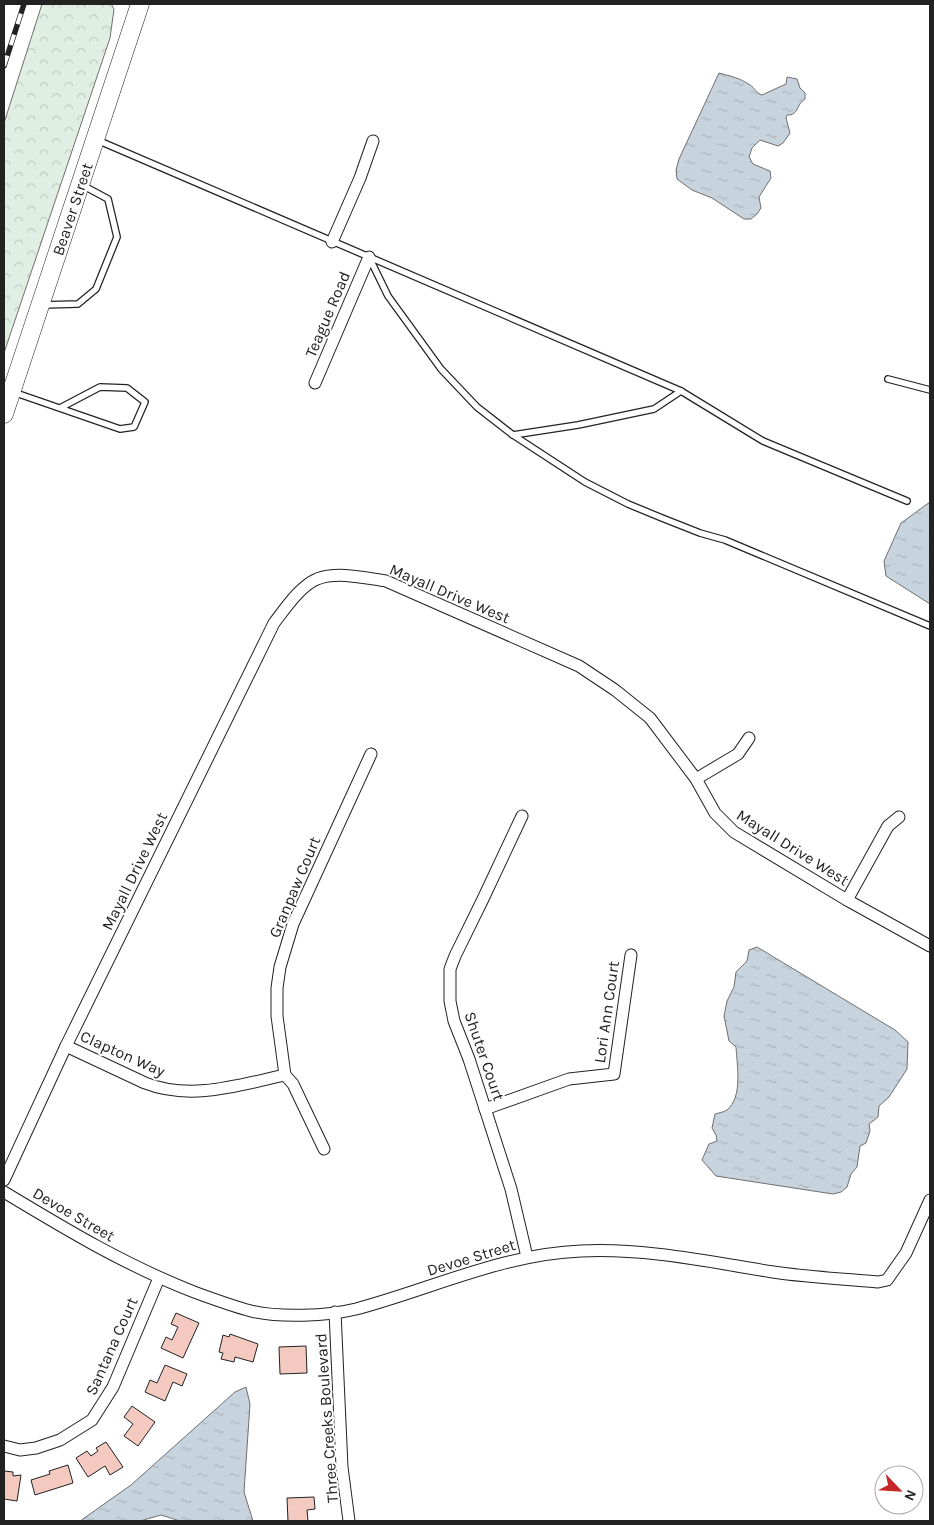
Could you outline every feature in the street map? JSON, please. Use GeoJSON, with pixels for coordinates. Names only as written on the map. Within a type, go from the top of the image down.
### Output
{"type":"FeatureCollection","features":[{"type":"Feature","properties":{"kind":"main road","name":"Beaver Street"},"geometry":{"type":"LineString","coordinates":[[4,414],[140,4]]}},
{"type":"Feature","properties":{"kind":"street"},"geometry":{"type":"LineString","coordinates":[[332,242],[360,178],[373,142]]}},
{"type":"Feature","properties":{"kind":"street","name":"Teague Road"},"geometry":{"type":"LineString","coordinates":[[315,384],[369,257]]}},
{"type":"Feature","properties":{"kind":"street","name":"Mayall Drive West"},"geometry":{"type":"LineString","coordinates":[[4,1180],[66,1046],[274,623],[296,596],[316,580],[331,576],[386,581],[579,666],[615,690],[650,718],[696,779],[715,813],[734,832],[847,900],[930,946]]}},
{"type":"Feature","properties":{"kind":"street"},"geometry":{"type":"LineString","coordinates":[[696,779],[738,754],[750,738]]}},
{"type":"Feature","properties":{"kind":"street","name":"Granpaw Court"},"geometry":{"type":"LineString","coordinates":[[324,1150],[293,1084],[285,1075],[277,1016],[277,988],[280,967],[293,924],[372,754]]}},
{"type":"Feature","properties":{"kind":"street","name":"Shuter Court"},"geometry":{"type":"LineString","coordinates":[[522,816],[455,956],[450,969],[450,1001],[454,1021],[511,1188],[527,1257]]}},
{"type":"Feature","properties":{"kind":"street"},"geometry":{"type":"LineString","coordinates":[[847,900],[888,826],[899,817]]}},
{"type":"Feature","properties":{"kind":"street","name":"Lori Ann Court"},"geometry":{"type":"LineString","coordinates":[[485,1109],[570,1079],[614,1074],[630,955]]}},
{"type":"Feature","properties":{"kind":"street","name":"Clapton Way"},"geometry":{"type":"LineString","coordinates":[[66,1046],[145,1083],[176,1091],[192,1092],[223,1089],[285,1075]]}},
{"type":"Feature","properties":{"kind":"street","name":"Devoe Street"},"geometry":{"type":"LineString","coordinates":[[4,1192],[84,1240],[159,1278],[252,1311],[287,1316],[354,1309],[497,1264],[527,1257],[581,1251],[626,1251],[718,1262],[775,1272],[878,1282],[887,1280],[906,1253],[930,1200]]}},
{"type":"Feature","properties":{"kind":"street","name":"Santana Court"},"geometry":{"type":"LineString","coordinates":[[4,1446],[20,1450],[36,1448],[60,1440],[92,1420],[113,1387],[159,1278]]}},
{"type":"Feature","properties":{"kind":"street","name":"Three Creeks Boulevard"},"geometry":{"type":"LineString","coordinates":[[335,1312],[342,1467],[349,1521]]}},
{"type":"Feature","properties":{"kind":"lane"},"geometry":{"type":"LineString","coordinates":[[95,139],[681,391],[763,441],[907,501]]}},
{"type":"Feature","properties":{"kind":"lane"},"geometry":{"type":"LineString","coordinates":[[40,305],[78,304],[96,289],[117,237],[108,199],[80,184]]}},
{"type":"Feature","properties":{"kind":"lane"},"geometry":{"type":"LineString","coordinates":[[369,257],[388,296],[441,370],[477,407],[513,435],[585,482],[628,504],[700,533],[725,540],[930,626]]}},
{"type":"Feature","properties":{"kind":"lane"},"geometry":{"type":"LineString","coordinates":[[888,379],[930,390]]}},
{"type":"Feature","properties":{"kind":"lane"},"geometry":{"type":"LineString","coordinates":[[11,392],[120,429],[134,428],[145,402],[126,388],[100,387],[60,408]]}},
{"type":"Feature","properties":{"kind":"lane"},"geometry":{"type":"LineString","coordinates":[[513,435],[578,425],[654,409],[681,391]]}},
{"type":"Feature","properties":{"kind":"green space"},"geometry":{"type":"Polygon","coordinates":[[[42,4],[111,4],[114,9],[110,38],[4,353],[4,123],[42,4]]]}},
{"type":"Feature","properties":{"kind":"water"},"geometry":{"type":"Polygon","coordinates":[[[719,73],[752,86],[762,95],[786,84],[787,77],[797,79],[800,88],[805,93],[805,99],[796,112],[787,115],[790,133],[783,143],[778,146],[760,140],[752,148],[749,157],[753,164],[770,171],[771,178],[759,197],[761,208],[751,219],[744,219],[712,198],[692,190],[677,179],[676,170],[679,159],[719,73]]]}},
{"type":"Feature","properties":{"kind":"water"},"geometry":{"type":"Polygon","coordinates":[[[930,502],[930,604],[886,576],[884,561],[901,523],[930,502]]]}},
{"type":"Feature","properties":{"kind":"water"},"geometry":{"type":"Polygon","coordinates":[[[757,947],[895,1030],[908,1042],[907,1069],[889,1097],[879,1106],[878,1117],[869,1124],[870,1131],[866,1143],[860,1146],[857,1167],[851,1174],[847,1187],[841,1192],[833,1194],[716,1176],[702,1160],[709,1144],[717,1141],[712,1128],[715,1114],[727,1110],[735,1097],[738,1080],[736,1047],[729,1041],[724,1016],[727,1001],[734,987],[736,972],[747,961],[749,950],[757,947]]]}},
{"type":"Feature","properties":{"kind":"water"},"geometry":{"type":"Polygon","coordinates":[[[246,1387],[250,1404],[244,1492],[253,1521],[180,1521],[161,1515],[140,1521],[80,1521],[131,1485],[235,1392],[246,1387]]]}},
{"type":"Feature","properties":{"kind":"building"},"geometry":{"type":"Polygon","coordinates":[[[176,1313],[199,1323],[183,1358],[161,1348],[166,1337],[172,1340],[178,1327],[171,1324],[176,1313]]]}},
{"type":"Feature","properties":{"kind":"building"},"geometry":{"type":"Polygon","coordinates":[[[230,1334],[258,1344],[253,1362],[235,1357],[234,1362],[221,1359],[223,1353],[219,1352],[223,1335],[229,1337],[230,1334]]]}},
{"type":"Feature","properties":{"kind":"building"},"geometry":{"type":"Polygon","coordinates":[[[306,1346],[307,1373],[280,1374],[279,1347],[306,1346]]]}},
{"type":"Feature","properties":{"kind":"building"},"geometry":{"type":"Polygon","coordinates":[[[165,1365],[187,1374],[182,1386],[173,1382],[165,1401],[145,1392],[150,1380],[157,1383],[165,1365]]]}},
{"type":"Feature","properties":{"kind":"building"},"geometry":{"type":"Polygon","coordinates":[[[132,1406],[155,1422],[138,1446],[124,1436],[133,1424],[124,1417],[132,1406]]]}},
{"type":"Feature","properties":{"kind":"building"},"geometry":{"type":"Polygon","coordinates":[[[106,1442],[123,1467],[110,1475],[105,1466],[88,1477],[76,1458],[87,1451],[91,1456],[98,1451],[96,1448],[106,1442]]]}},
{"type":"Feature","properties":{"kind":"building"},"geometry":{"type":"Polygon","coordinates":[[[68,1465],[73,1483],[35,1495],[31,1480],[50,1474],[49,1471],[68,1465]]]}},
{"type":"Feature","properties":{"kind":"building"},"geometry":{"type":"Polygon","coordinates":[[[4,1471],[13,1472],[13,1476],[21,1475],[17,1501],[4,1499],[4,1471]]]}},
{"type":"Feature","properties":{"kind":"building"},"geometry":{"type":"Polygon","coordinates":[[[314,1497],[315,1509],[307,1510],[308,1521],[288,1521],[287,1498],[314,1497]]]}},
{"type":"Feature","properties":{"kind":"railway"},"geometry":{"type":"LineString","coordinates":[[4,66],[24,4]]}}]}
